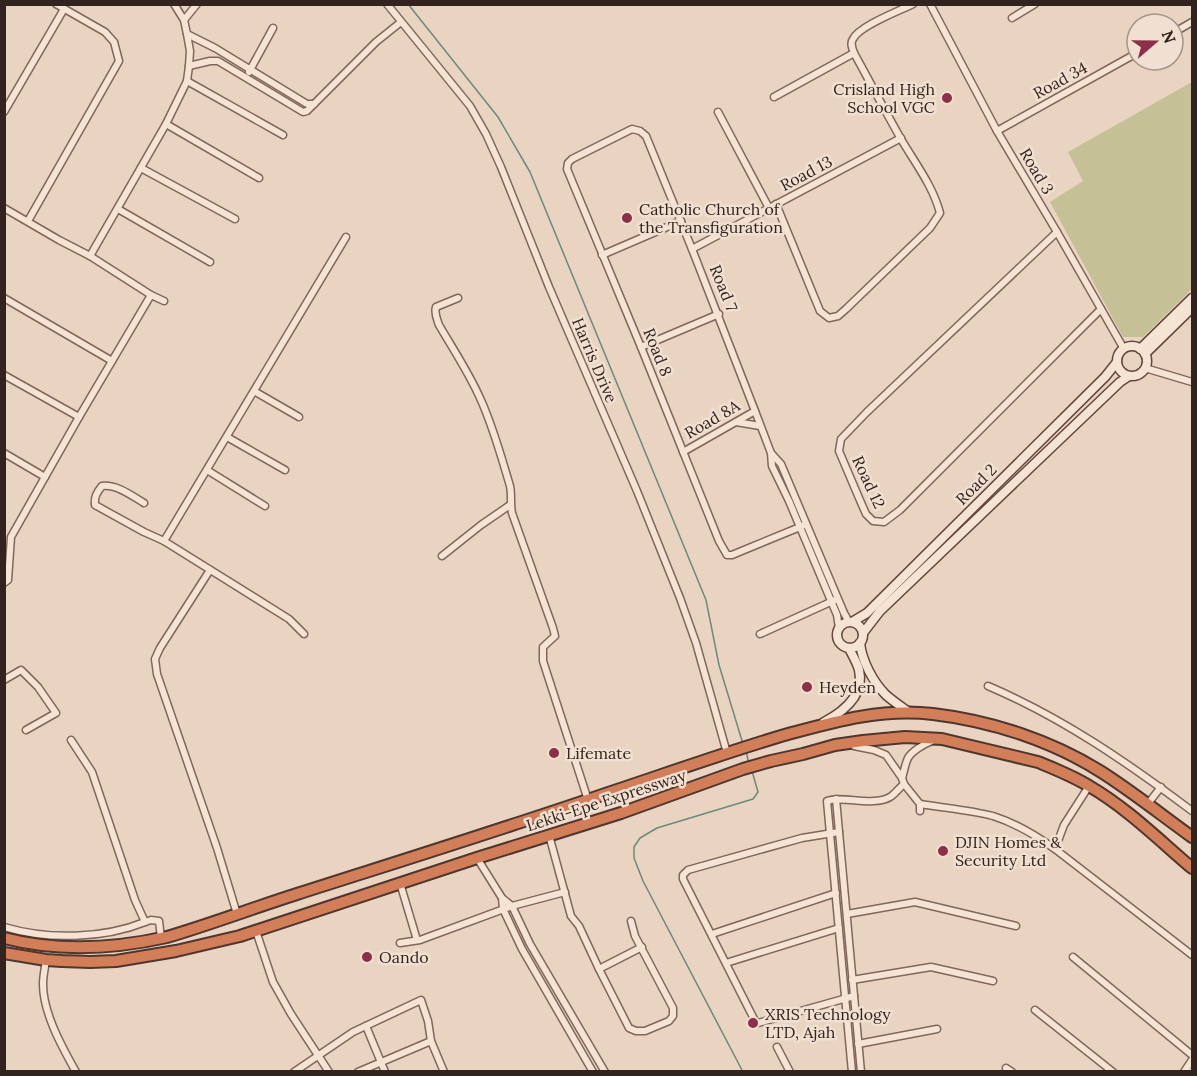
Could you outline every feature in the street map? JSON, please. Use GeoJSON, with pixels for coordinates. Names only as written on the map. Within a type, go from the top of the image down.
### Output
{"type":"FeatureCollection","features":[{"type":"Feature","properties":{"kind":"highway","name":"Lekki-Epe Expressway"},"geometry":{"type":"LineString","coordinates":[[4,938],[29,944],[82,948],[110,947],[161,938],[755,744],[814,727],[878,713],[933,714],[969,720],[1041,741],[1103,773],[1192,837]]}},
{"type":"Feature","properties":{"kind":"highway","name":"Lekki-Epe Expressway"},"geometry":{"type":"LineString","coordinates":[[4,953],[46,960],[116,961],[184,949],[256,932],[400,883],[621,813],[743,769],[835,745],[905,737],[942,739],[1038,762],[1089,786],[1120,807],[1192,868]]}},
{"type":"Feature","properties":{"kind":"highway"},"geometry":{"type":"LineString","coordinates":[[1169,848],[1187,855],[1192,860]]}},
{"type":"Feature","properties":{"kind":"highway"},"geometry":{"type":"LineString","coordinates":[[179,933],[184,949]]}},
{"type":"Feature","properties":{"kind":"street"},"geometry":{"type":"LineString","coordinates":[[28,221],[119,61],[114,42],[105,32],[56,4]]}},
{"type":"Feature","properties":{"kind":"street"},"geometry":{"type":"LineString","coordinates":[[90,256],[166,124],[187,81],[190,51],[188,34],[184,20],[174,4]]}},
{"type":"Feature","properties":{"kind":"street"},"geometry":{"type":"LineString","coordinates":[[184,20],[197,4]]}},
{"type":"Feature","properties":{"kind":"street","name":"Harris Drive"},"geometry":{"type":"LineString","coordinates":[[387,4],[470,106],[486,134],[680,598],[732,752]]}},
{"type":"Feature","properties":{"kind":"street"},"geometry":{"type":"LineString","coordinates":[[776,204],[820,311],[829,318],[838,316],[930,228],[940,213],[931,189],[851,46],[853,38],[864,28],[913,4]]}},
{"type":"Feature","properties":{"kind":"street","name":"Road 3"},"geometry":{"type":"LineString","coordinates":[[930,4],[997,131],[1124,349]]}},
{"type":"Feature","properties":{"kind":"street"},"geometry":{"type":"LineString","coordinates":[[1011,18],[1035,4]]}},
{"type":"Feature","properties":{"kind":"street"},"geometry":{"type":"LineString","coordinates":[[4,112],[64,9]]}},
{"type":"Feature","properties":{"kind":"street"},"geometry":{"type":"LineString","coordinates":[[189,66],[218,61],[303,112],[307,111],[376,42],[401,22]]}},
{"type":"Feature","properties":{"kind":"street"},"geometry":{"type":"LineString","coordinates":[[246,77],[273,28]]}},
{"type":"Feature","properties":{"kind":"street"},"geometry":{"type":"LineString","coordinates":[[188,34],[307,104],[315,103]]}},
{"type":"Feature","properties":{"kind":"street"},"geometry":{"type":"LineString","coordinates":[[774,97],[854,53]]}},
{"type":"Feature","properties":{"kind":"street","name":"Road 34"},"geometry":{"type":"LineString","coordinates":[[997,131],[1125,60]]}},
{"type":"Feature","properties":{"kind":"street"},"geometry":{"type":"LineString","coordinates":[[187,81],[283,135]]}},
{"type":"Feature","properties":{"kind":"street"},"geometry":{"type":"LineString","coordinates":[[283,100],[288,92]]}},
{"type":"Feature","properties":{"kind":"street"},"geometry":{"type":"LineString","coordinates":[[718,112],[769,208]]}},
{"type":"Feature","properties":{"kind":"street"},"geometry":{"type":"LineString","coordinates":[[166,124],[259,178]]}},
{"type":"Feature","properties":{"kind":"street","name":"Road 8"},"geometry":{"type":"LineString","coordinates":[[646,136],[632,129],[572,159],[567,169],[719,541],[727,555],[732,555],[803,525]]}},
{"type":"Feature","properties":{"kind":"street","name":"Road 7"},"geometry":{"type":"LineString","coordinates":[[646,136],[718,314],[771,453],[772,466],[792,499],[835,600],[851,622]]}},
{"type":"Feature","properties":{"kind":"street","name":"Road 13"},"geometry":{"type":"LineString","coordinates":[[693,249],[901,138]]}},
{"type":"Feature","properties":{"kind":"street"},"geometry":{"type":"LineString","coordinates":[[141,168],[235,219]]}},
{"type":"Feature","properties":{"kind":"street"},"geometry":{"type":"LineString","coordinates":[[4,208],[164,301]]}},
{"type":"Feature","properties":{"kind":"street"},"geometry":{"type":"LineString","coordinates":[[118,209],[210,262]]}},
{"type":"Feature","properties":{"kind":"street"},"geometry":{"type":"LineString","coordinates":[[603,255],[681,221]]}},
{"type":"Feature","properties":{"kind":"street","name":"Road 12"},"geometry":{"type":"LineString","coordinates":[[1057,232],[841,439],[839,450],[866,514],[873,522],[884,522],[900,510],[1101,309]]}},
{"type":"Feature","properties":{"kind":"street"},"geometry":{"type":"LineString","coordinates":[[164,541],[346,237]]}},
{"type":"Feature","properties":{"kind":"street"},"geometry":{"type":"LineString","coordinates":[[4,583],[8,580],[11,537],[151,295]]}},
{"type":"Feature","properties":{"kind":"street"},"geometry":{"type":"LineString","coordinates":[[4,298],[112,361]]}},
{"type":"Feature","properties":{"kind":"street"},"geometry":{"type":"LineString","coordinates":[[458,298],[436,307],[435,316],[481,398],[492,427],[512,492],[510,505],[512,513],[554,628],[555,636],[543,647],[543,661],[588,800]]}},
{"type":"Feature","properties":{"kind":"street"},"geometry":{"type":"LineString","coordinates":[[1142,352],[1192,298]]}},
{"type":"Feature","properties":{"kind":"street"},"geometry":{"type":"LineString","coordinates":[[1142,352],[1192,308]]}},
{"type":"Feature","properties":{"kind":"street"},"geometry":{"type":"LineString","coordinates":[[641,347],[718,314]]}},
{"type":"Feature","properties":{"kind":"street"},"geometry":{"type":"LineString","coordinates":[[1133,347],[1142,352],[1147,364],[1138,375],[1129,376],[1121,371],[1117,362],[1124,349],[1133,347]]}},
{"type":"Feature","properties":{"kind":"street","name":"Road 2"},"geometry":{"type":"LineString","coordinates":[[851,622],[867,613],[1105,377],[1117,362]]}},
{"type":"Feature","properties":{"kind":"street"},"geometry":{"type":"LineString","coordinates":[[1145,368],[1192,382]]}},
{"type":"Feature","properties":{"kind":"street"},"geometry":{"type":"LineString","coordinates":[[4,375],[79,417]]}},
{"type":"Feature","properties":{"kind":"street","name":"Road 2"},"geometry":{"type":"LineString","coordinates":[[862,633],[880,610],[1129,376]]}},
{"type":"Feature","properties":{"kind":"street"},"geometry":{"type":"LineString","coordinates":[[254,391],[299,417]]}},
{"type":"Feature","properties":{"kind":"street","name":"Road 8A"},"geometry":{"type":"LineString","coordinates":[[683,452],[755,411]]}},
{"type":"Feature","properties":{"kind":"street"},"geometry":{"type":"LineString","coordinates":[[736,422],[760,426]]}},
{"type":"Feature","properties":{"kind":"street"},"geometry":{"type":"LineString","coordinates":[[226,437],[285,470]]}},
{"type":"Feature","properties":{"kind":"street"},"geometry":{"type":"LineString","coordinates":[[4,453],[45,477]]}},
{"type":"Feature","properties":{"kind":"street"},"geometry":{"type":"LineString","coordinates":[[207,470],[265,506]]}},
{"type":"Feature","properties":{"kind":"street"},"geometry":{"type":"LineString","coordinates":[[144,503],[107,485],[97,491],[94,499],[95,505],[164,541],[290,619],[304,634]]}},
{"type":"Feature","properties":{"kind":"street"},"geometry":{"type":"LineString","coordinates":[[442,556],[510,505]]}},
{"type":"Feature","properties":{"kind":"street"},"geometry":{"type":"LineString","coordinates":[[210,570],[160,648],[155,660],[157,674],[217,848],[237,914]]}},
{"type":"Feature","properties":{"kind":"street"},"geometry":{"type":"LineString","coordinates":[[760,634],[835,600]]}},
{"type":"Feature","properties":{"kind":"street","name":"Road 7"},"geometry":{"type":"LineString","coordinates":[[835,600],[838,628]]}},
{"type":"Feature","properties":{"kind":"street"},"geometry":{"type":"LineString","coordinates":[[860,643],[854,647],[845,647],[838,641],[838,628],[844,623],[851,622],[859,626],[862,633],[861,651],[872,675],[886,695],[910,713]]}},
{"type":"Feature","properties":{"kind":"street"},"geometry":{"type":"LineString","coordinates":[[814,727],[847,708],[854,700],[860,682],[860,671],[849,648]]}},
{"type":"Feature","properties":{"kind":"street"},"geometry":{"type":"LineString","coordinates":[[4,680],[21,670],[56,713],[26,730]]}},
{"type":"Feature","properties":{"kind":"street"},"geometry":{"type":"LineString","coordinates":[[988,686],[1018,699],[1093,741],[1192,811]]}},
{"type":"Feature","properties":{"kind":"street"},"geometry":{"type":"LineString","coordinates":[[852,1071],[827,801],[836,799],[865,801],[891,797],[903,781],[908,758],[928,742],[942,739]]}},
{"type":"Feature","properties":{"kind":"street"},"geometry":{"type":"LineString","coordinates":[[71,740],[92,771],[135,900],[145,922]]}},
{"type":"Feature","properties":{"kind":"street"},"geometry":{"type":"LineString","coordinates":[[835,745],[858,746],[886,755],[920,808],[994,817],[1033,835],[1055,849],[1192,955]]}},
{"type":"Feature","properties":{"kind":"street"},"geometry":{"type":"LineString","coordinates":[[1055,849],[1064,825],[1089,786]]}},
{"type":"Feature","properties":{"kind":"street"},"geometry":{"type":"LineString","coordinates":[[1147,805],[1161,788]]}},
{"type":"Feature","properties":{"kind":"street"},"geometry":{"type":"LineString","coordinates":[[836,799],[861,1071]]}},
{"type":"Feature","properties":{"kind":"street"},"geometry":{"type":"LineString","coordinates":[[839,831],[766,847],[685,872],[683,879],[755,1021],[758,1023],[854,996]]}},
{"type":"Feature","properties":{"kind":"street"},"geometry":{"type":"LineString","coordinates":[[549,835],[571,916],[579,926],[629,1028],[645,1031],[669,1021],[673,1016],[673,1008],[635,936],[631,921]]}},
{"type":"Feature","properties":{"kind":"street"},"geometry":{"type":"LineString","coordinates":[[477,858],[502,898],[513,906],[530,944],[605,1071]]}},
{"type":"Feature","properties":{"kind":"street"},"geometry":{"type":"LineString","coordinates":[[400,883],[417,940]]}},
{"type":"Feature","properties":{"kind":"street"},"geometry":{"type":"LineString","coordinates":[[400,943],[417,940],[503,909],[565,892]]}},
{"type":"Feature","properties":{"kind":"street"},"geometry":{"type":"LineString","coordinates":[[712,934],[836,893]]}},
{"type":"Feature","properties":{"kind":"street"},"geometry":{"type":"LineString","coordinates":[[502,898],[503,909],[522,949],[593,1071]]}},
{"type":"Feature","properties":{"kind":"street"},"geometry":{"type":"LineString","coordinates":[[846,914],[915,902],[1016,926]]}},
{"type":"Feature","properties":{"kind":"street"},"geometry":{"type":"LineString","coordinates":[[4,927],[23,933],[92,935],[122,930],[151,920],[159,921],[161,938]]}},
{"type":"Feature","properties":{"kind":"street"},"geometry":{"type":"LineString","coordinates":[[726,963],[839,928]]}},
{"type":"Feature","properties":{"kind":"street"},"geometry":{"type":"LineString","coordinates":[[256,932],[273,982],[291,1014],[329,1071]]}},
{"type":"Feature","properties":{"kind":"street"},"geometry":{"type":"LineString","coordinates":[[599,969],[642,947]]}},
{"type":"Feature","properties":{"kind":"street"},"geometry":{"type":"LineString","coordinates":[[1073,957],[1192,1055]]}},
{"type":"Feature","properties":{"kind":"street"},"geometry":{"type":"LineString","coordinates":[[46,960],[43,985],[46,1009],[76,1071]]}},
{"type":"Feature","properties":{"kind":"street"},"geometry":{"type":"LineString","coordinates":[[852,980],[930,967],[993,981]]}},
{"type":"Feature","properties":{"kind":"street"},"geometry":{"type":"LineString","coordinates":[[294,1071],[353,1032],[421,1000],[428,1021],[431,1041],[444,1071]]}},
{"type":"Feature","properties":{"kind":"street"},"geometry":{"type":"LineString","coordinates":[[1035,1010],[1113,1071]]}},
{"type":"Feature","properties":{"kind":"street"},"geometry":{"type":"LineString","coordinates":[[561,1017],[571,1012]]}},
{"type":"Feature","properties":{"kind":"street"},"geometry":{"type":"LineString","coordinates":[[366,1026],[385,1071]]}},
{"type":"Feature","properties":{"kind":"street"},"geometry":{"type":"LineString","coordinates":[[858,1044],[937,1029]]}},
{"type":"Feature","properties":{"kind":"street"},"geometry":{"type":"LineString","coordinates":[[358,1071],[431,1041]]}},
{"type":"Feature","properties":{"kind":"street"},"geometry":{"type":"LineString","coordinates":[[777,1047],[790,1071]]}},
{"type":"Feature","properties":{"kind":"street"},"geometry":{"type":"LineString","coordinates":[[1184,1071],[1192,1060]]}},
{"type":"Feature","properties":{"kind":"shaded area"},"geometry":{"type":"Polygon","coordinates":[[[1192,82],[1192,289],[1143,337],[1123,337],[1050,202],[1083,181],[1068,152],[1192,82]]]}},
{"type":"Feature","properties":{"kind":"waterway"},"geometry":{"type":"LineString","coordinates":[[408,4],[498,117],[530,172],[706,600],[719,665],[743,744]]}},
{"type":"Feature","properties":{"kind":"waterway"},"geometry":{"type":"LineString","coordinates":[[746,751],[749,764]]}},
{"type":"Feature","properties":{"kind":"waterway"},"geometry":{"type":"LineString","coordinates":[[743,1072],[643,881],[634,858],[634,847],[640,838],[657,828],[753,799],[758,792],[752,771]]}},
{"type":"Feature","properties":{"kind":"place","name":"Crisland High School VGC"},"geometry":{"type":"Point","coordinates":[947,98]}},
{"type":"Feature","properties":{"kind":"place","name":"Catholic Church of the Transfiguration"},"geometry":{"type":"Point","coordinates":[627,218]}},
{"type":"Feature","properties":{"kind":"place","name":"Heyden"},"geometry":{"type":"Point","coordinates":[807,687]}},
{"type":"Feature","properties":{"kind":"place","name":"Lifemate"},"geometry":{"type":"Point","coordinates":[554,753]}},
{"type":"Feature","properties":{"kind":"place","name":"DJIN Homes & Security Ltd"},"geometry":{"type":"Point","coordinates":[943,851]}},
{"type":"Feature","properties":{"kind":"place","name":"Oando"},"geometry":{"type":"Point","coordinates":[367,957]}},
{"type":"Feature","properties":{"kind":"place","name":"XRIS Technology LTD, Ajah"},"geometry":{"type":"Point","coordinates":[753,1023]}}]}
